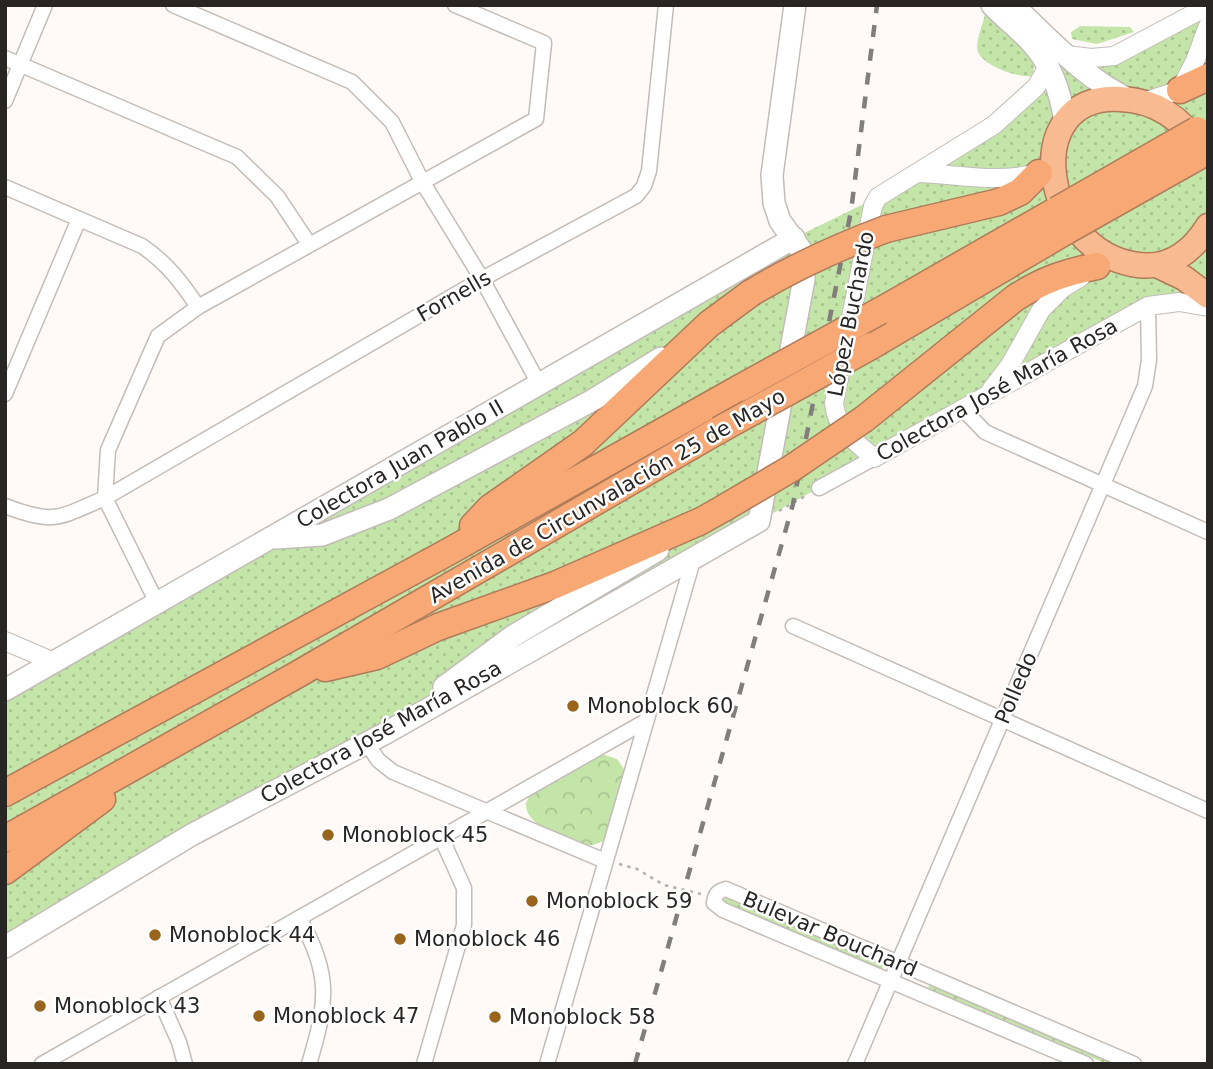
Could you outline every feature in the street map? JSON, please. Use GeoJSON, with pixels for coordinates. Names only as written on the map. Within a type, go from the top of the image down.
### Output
{"type":"FeatureCollection","features":[{"type":"Feature","properties":{"kind":"highway"},"geometry":{"type":"LineString","coordinates":[[1180,90],[1208,77]]}},
{"type":"Feature","properties":{"kind":"highway"},"geometry":{"type":"LineString","coordinates":[[1208,163],[1198,143],[1184,125],[1158,108],[1136,101],[1109,98],[1090,103],[1065,121],[1055,151],[1055,185],[1059,201],[1071,223],[1087,242],[1101,252],[1133,264],[1159,266],[1184,278],[1208,296]]}},
{"type":"Feature","properties":{"kind":"highway","name":"Avenida de Circunvalación 25 de Mayo"},"geometry":{"type":"LineString","coordinates":[[5,839],[300,673],[719,430],[871,346],[1061,220],[1204,135]]}},
{"type":"Feature","properties":{"kind":"highway"},"geometry":{"type":"LineString","coordinates":[[447,552],[490,508],[583,443],[709,324],[751,293],[823,253],[886,229],[999,202],[1020,192],[1039,173]]}},
{"type":"Feature","properties":{"kind":"highway","name":"Avenida de Circunvalación 25 de Mayo"},"geometry":{"type":"LineString","coordinates":[[5,793],[447,552],[880,311],[1061,220]]}},
{"type":"Feature","properties":{"kind":"highway"},"geometry":{"type":"LineString","coordinates":[[1159,266],[1188,251],[1208,226]]}},
{"type":"Feature","properties":{"kind":"highway"},"geometry":{"type":"LineString","coordinates":[[300,673],[377,656],[438,627],[555,585],[701,521],[792,468],[864,419],[1014,299],[1041,282],[1063,273],[1097,266]]}},
{"type":"Feature","properties":{"kind":"highway"},"geometry":{"type":"LineString","coordinates":[[5,771],[76,754]]}},
{"type":"Feature","properties":{"kind":"highway"},"geometry":{"type":"LineString","coordinates":[[5,871],[74,822],[153,757]]}},
{"type":"Feature","properties":{"kind":"main road"},"geometry":{"type":"LineString","coordinates":[[794,238],[780,220],[774,203],[772,175],[795,5]]}},
{"type":"Feature","properties":{"kind":"main road"},"geometry":{"type":"LineString","coordinates":[[992,5],[1031,41],[1058,60],[1136,101]]}},
{"type":"Feature","properties":{"kind":"main road"},"geometry":{"type":"LineString","coordinates":[[1013,5],[1058,60],[1065,121]]}},
{"type":"Feature","properties":{"kind":"main road","name":"Colectora Juan Pablo II"},"geometry":{"type":"LineString","coordinates":[[5,690],[794,238]]}},
{"type":"Feature","properties":{"kind":"main road","name":"Colectora José María Rosa"},"geometry":{"type":"LineString","coordinates":[[5,947],[193,834],[376,738],[759,521],[804,279],[804,254],[794,238]]}},
{"type":"Feature","properties":{"kind":"main road"},"geometry":{"type":"LineString","coordinates":[[270,538],[322,536],[390,509],[593,400],[650,366],[709,324]]}},
{"type":"Feature","properties":{"kind":"main road"},"geometry":{"type":"LineString","coordinates":[[376,738],[513,636],[663,547],[701,521]]}},
{"type":"Feature","properties":{"kind":"street"},"geometry":{"type":"LineString","coordinates":[[5,101],[46,5]]}},
{"type":"Feature","properties":{"kind":"street"},"geometry":{"type":"LineString","coordinates":[[173,5],[352,82],[391,122],[423,183],[482,279],[539,384]]}},
{"type":"Feature","properties":{"kind":"street"},"geometry":{"type":"LineString","coordinates":[[157,603],[105,498],[108,450],[158,336],[198,307],[536,119],[544,43],[455,5]]}},
{"type":"Feature","properties":{"kind":"street","name":"Fornells"},"geometry":{"type":"LineString","coordinates":[[5,506],[33,516],[57,519],[105,498],[482,279],[636,195],[644,186],[649,171],[666,5]]}},
{"type":"Feature","properties":{"kind":"street"},"geometry":{"type":"LineString","coordinates":[[917,173],[994,125],[1014,109],[1058,60],[1114,56],[1208,6]]}},
{"type":"Feature","properties":{"kind":"street"},"geometry":{"type":"LineString","coordinates":[[1136,101],[1180,90],[1195,61],[1208,26]]}},
{"type":"Feature","properties":{"kind":"street"},"geometry":{"type":"LineString","coordinates":[[5,58],[237,157],[277,196],[309,244]]}},
{"type":"Feature","properties":{"kind":"street"},"geometry":{"type":"LineString","coordinates":[[917,173],[985,178],[1024,177],[1039,173],[1055,151]]}},
{"type":"Feature","properties":{"kind":"street","name":"López Buchardo"},"geometry":{"type":"LineString","coordinates":[[874,458],[843,430],[835,418],[834,403],[870,213],[878,198],[917,173]]}},
{"type":"Feature","properties":{"kind":"street"},"geometry":{"type":"LineString","coordinates":[[5,187],[142,246],[160,258],[179,278],[198,307]]}},
{"type":"Feature","properties":{"kind":"street"},"geometry":{"type":"LineString","coordinates":[[5,394],[79,219]]}},
{"type":"Feature","properties":{"kind":"street"},"geometry":{"type":"LineString","coordinates":[[986,396],[1010,365],[1041,310],[1063,288],[1097,266],[1133,264]]}},
{"type":"Feature","properties":{"kind":"street","name":"Colectora José María Rosa"},"geometry":{"type":"LineString","coordinates":[[818,488],[1148,306],[1180,302],[1208,307]]}},
{"type":"Feature","properties":{"kind":"street","name":"Polledo"},"geometry":{"type":"LineString","coordinates":[[855,1064],[1145,386],[1149,360],[1148,306]]}},
{"type":"Feature","properties":{"kind":"street"},"geometry":{"type":"LineString","coordinates":[[962,408],[985,432],[1208,532]]}},
{"type":"Feature","properties":{"kind":"street"},"geometry":{"type":"LineString","coordinates":[[547,1064],[694,557]]}},
{"type":"Feature","properties":{"kind":"street"},"geometry":{"type":"LineString","coordinates":[[793,626],[1208,811]]}},
{"type":"Feature","properties":{"kind":"street"},"geometry":{"type":"LineString","coordinates":[[5,640],[54,662]]}},
{"type":"Feature","properties":{"kind":"street"},"geometry":{"type":"LineString","coordinates":[[42,1064],[646,720]]}},
{"type":"Feature","properties":{"kind":"street"},"geometry":{"type":"LineString","coordinates":[[376,738],[378,760],[393,772],[605,861]]}},
{"type":"Feature","properties":{"kind":"street"},"geometry":{"type":"LineString","coordinates":[[424,1064],[464,925],[464,888],[440,837]]}},
{"type":"Feature","properties":{"kind":"street","name":"Bulevar Bouchard"},"geometry":{"type":"LineString","coordinates":[[1086,1064],[717,908],[714,896],[726,889],[1134,1064]]}},
{"type":"Feature","properties":{"kind":"street"},"geometry":{"type":"LineString","coordinates":[[299,918],[319,959],[325,988],[320,1025],[309,1064]]}},
{"type":"Feature","properties":{"kind":"street"},"geometry":{"type":"LineString","coordinates":[[159,997],[179,1042],[185,1064]]}},
{"type":"Feature","properties":{"kind":"path"},"geometry":{"type":"LineString","coordinates":[[793,504],[818,488]]}},
{"type":"Feature","properties":{"kind":"path"},"geometry":{"type":"LineString","coordinates":[[605,861],[637,869],[664,885],[714,896]]}},
{"type":"Feature","properties":{"kind":"green space"},"geometry":{"type":"Polygon","coordinates":[[[1208,6],[1208,307],[1148,306],[759,521],[5,947],[5,690],[794,238],[878,197],[994,125],[1058,60],[1091,58],[1208,6]]]}},
{"type":"Feature","properties":{"kind":"green space"},"geometry":{"type":"Polygon","coordinates":[[[985,14],[1025,49],[1034,67],[1034,76],[1001,70],[979,54],[977,44],[985,14]]]}},
{"type":"Feature","properties":{"kind":"green space"},"geometry":{"type":"Polygon","coordinates":[[[1080,26],[1130,27],[1134,32],[1097,44],[1072,39],[1071,32],[1080,26]]]}},
{"type":"Feature","properties":{"kind":"green space"},"geometry":{"type":"Polygon","coordinates":[[[602,754],[617,759],[626,772],[604,841],[593,845],[575,842],[541,827],[527,811],[526,803],[531,793],[602,754]]]}},
{"type":"Feature","properties":{"kind":"green space"},"geometry":{"type":"Polygon","coordinates":[[[726,895],[885,962],[882,969],[723,903],[726,895]]]}},
{"type":"Feature","properties":{"kind":"green space"},"geometry":{"type":"Polygon","coordinates":[[[931,982],[1124,1064],[1107,1064],[928,988],[931,982]]]}},
{"type":"Feature","properties":{"kind":"railway"},"geometry":{"type":"LineString","coordinates":[[635,1064],[793,504],[851,211],[877,5]]}},
{"type":"Feature","properties":{"kind":"place","name":"Monoblock 60"},"geometry":{"type":"Point","coordinates":[573,706]}},
{"type":"Feature","properties":{"kind":"place","name":"Monoblock 45"},"geometry":{"type":"Point","coordinates":[328,835]}},
{"type":"Feature","properties":{"kind":"place","name":"Monoblock 59"},"geometry":{"type":"Point","coordinates":[532,901]}},
{"type":"Feature","properties":{"kind":"place","name":"Monoblock 44"},"geometry":{"type":"Point","coordinates":[155,935]}},
{"type":"Feature","properties":{"kind":"place","name":"Monoblock 46"},"geometry":{"type":"Point","coordinates":[400,939]}},
{"type":"Feature","properties":{"kind":"place","name":"Monoblock 43"},"geometry":{"type":"Point","coordinates":[40,1006]}},
{"type":"Feature","properties":{"kind":"place","name":"Monoblock 47"},"geometry":{"type":"Point","coordinates":[259,1016]}},
{"type":"Feature","properties":{"kind":"place","name":"Monoblock 58"},"geometry":{"type":"Point","coordinates":[495,1017]}}]}
